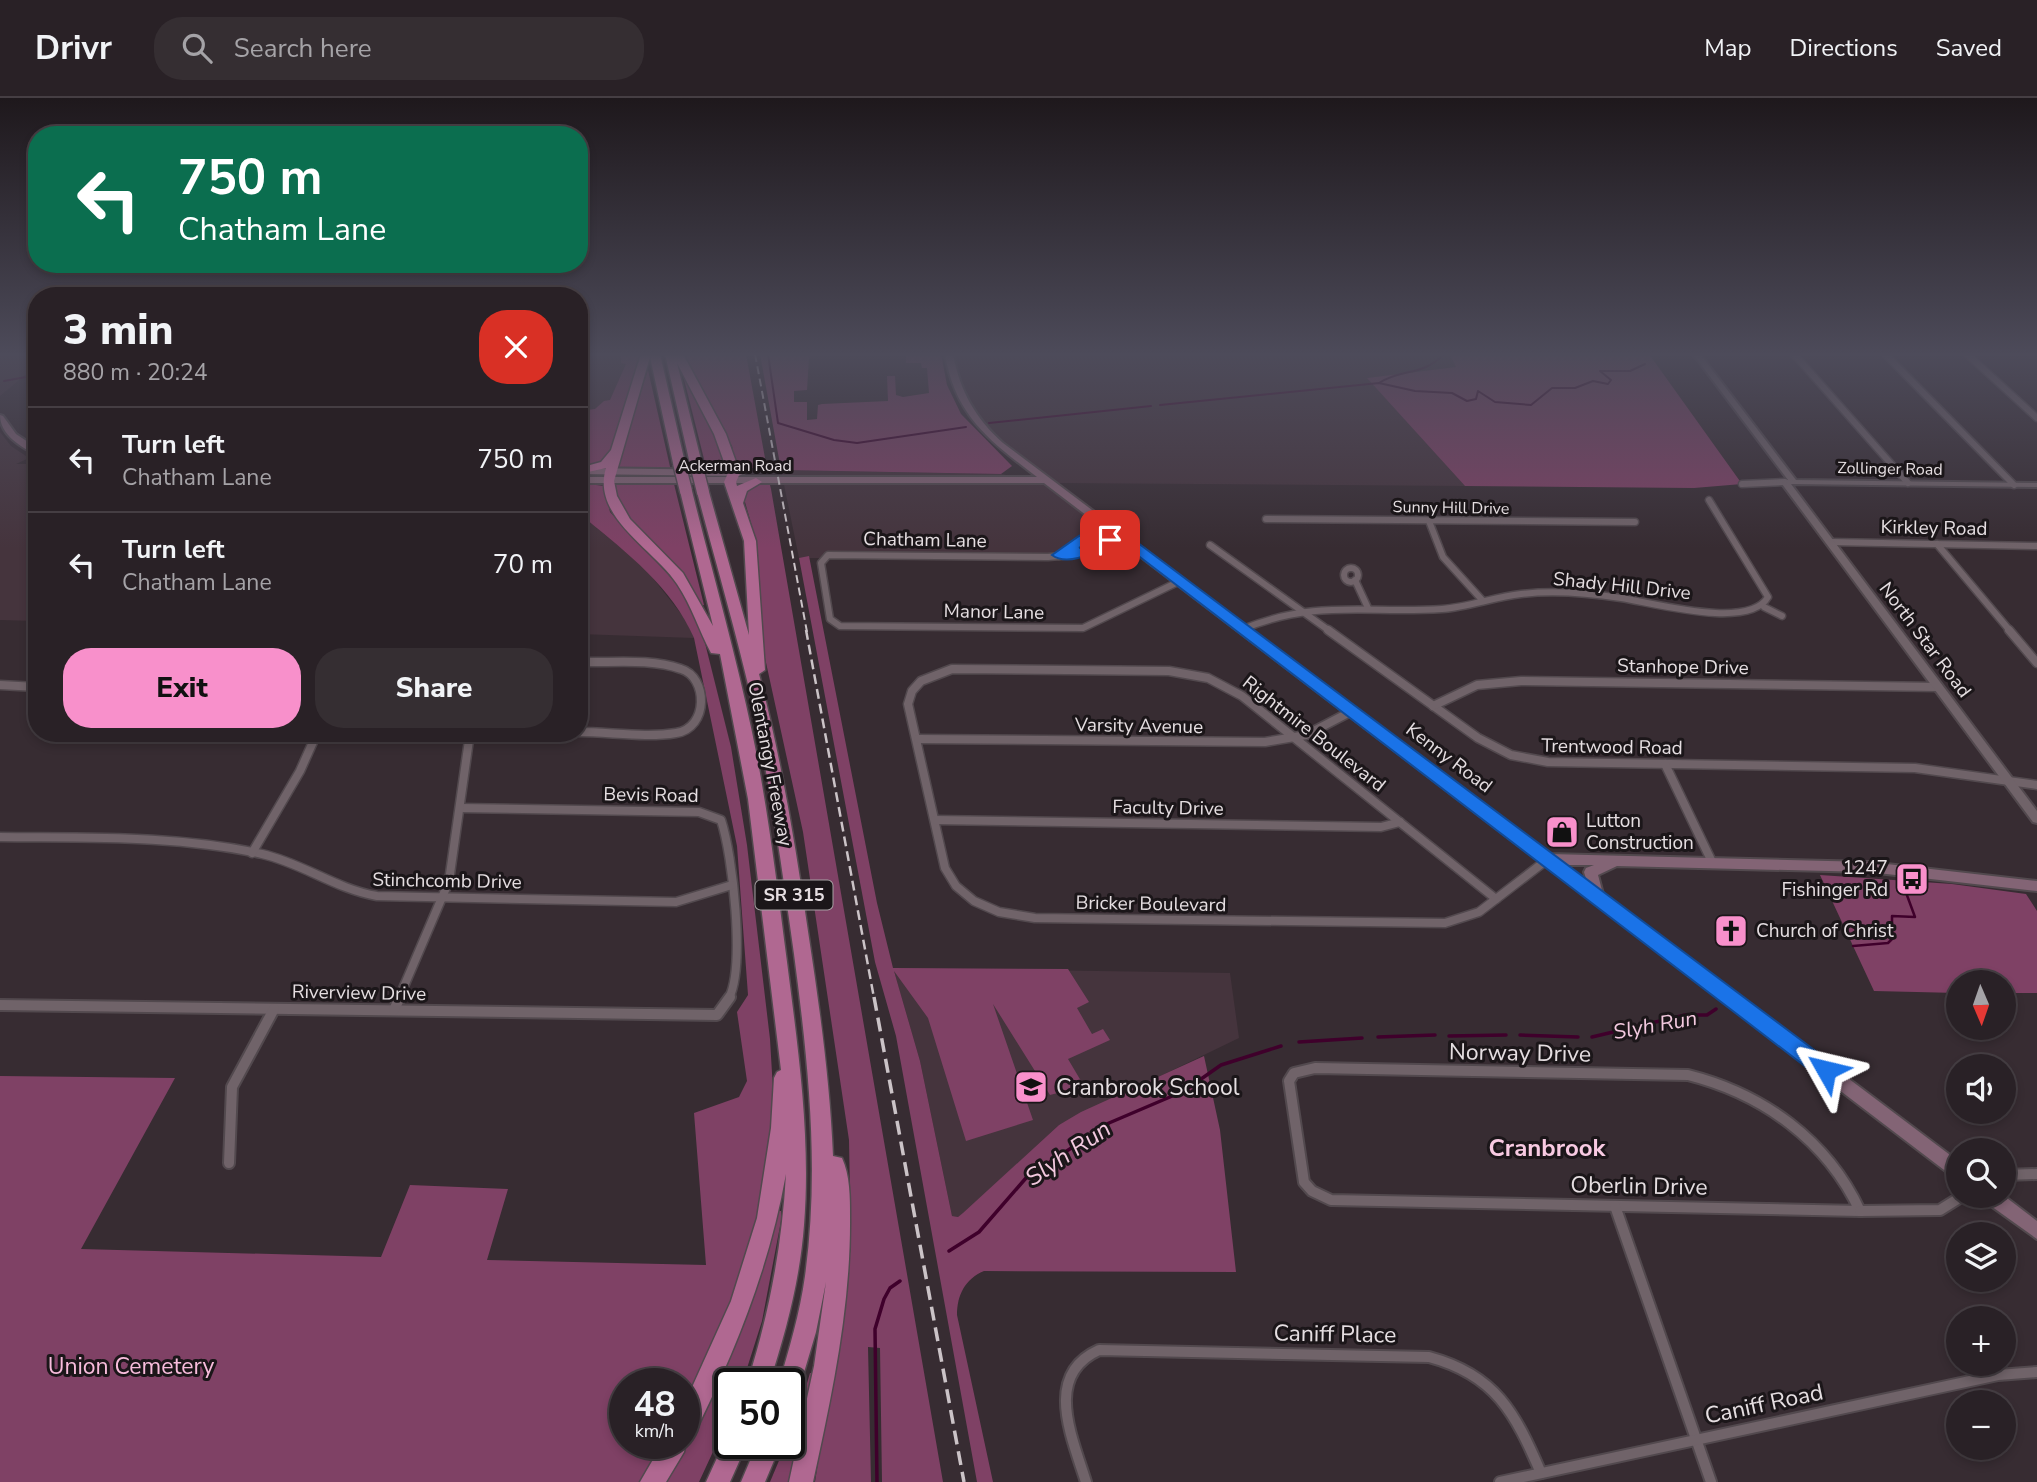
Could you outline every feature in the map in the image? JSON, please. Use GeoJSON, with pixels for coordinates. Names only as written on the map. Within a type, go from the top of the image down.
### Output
{"type":"FeatureCollection","features":[{"type":"Feature","properties":{"kind":"highway"},"geometry":{"type":"LineString","coordinates":[[626,419],[610,476],[620,516],[667,562],[691,594],[738,701]]}},
{"type":"Feature","properties":{"kind":"highway","name":"Olentangy Freeway"},"geometry":{"type":"LineString","coordinates":[[669,419],[738,701],[755,790],[794,1099],[798,1176],[795,1230],[787,1286],[763,1368]]}},
{"type":"Feature","properties":{"kind":"highway","name":"Olentangy Freeway"},"geometry":{"type":"LineString","coordinates":[[685,419],[758,697],[792,881],[821,1094],[826,1173],[824,1229],[816,1288],[794,1368]]}},
{"type":"Feature","properties":{"kind":"highway"},"geometry":{"type":"LineString","coordinates":[[712,419],[720,434],[753,560],[758,697]]}},
{"type":"Feature","properties":{"kind":"highway"},"geometry":{"type":"LineString","coordinates":[[588,471],[605,465],[616,451]]}},
{"type":"Feature","properties":{"kind":"highway"},"geometry":{"type":"LineString","coordinates":[[738,501],[741,489],[756,482]]}},
{"type":"Feature","properties":{"kind":"highway"},"geometry":{"type":"LineString","coordinates":[[700,1398],[731,1335],[766,1231],[780,1143],[784,1009]]}},
{"type":"Feature","properties":{"kind":"highway"},"geometry":{"type":"LineString","coordinates":[[801,1482],[818,1407],[837,1266],[836,1171],[821,1094]]}},
{"type":"Feature","properties":{"kind":"highway"},"geometry":{"type":"LineString","coordinates":[[652,1482],[667,1459]]}},
{"type":"Feature","properties":{"kind":"highway"},"geometry":{"type":"LineString","coordinates":[[718,1482],[728,1459]]}},
{"type":"Feature","properties":{"kind":"highway"},"geometry":{"type":"LineString","coordinates":[[753,1482],[763,1459]]}},
{"type":"Feature","properties":{"kind":"main road"},"geometry":{"type":"LineString","coordinates":[[0,419],[13,436],[28,446]]}},
{"type":"Feature","properties":{"kind":"main road","name":"Kenny Road"},"geometry":{"type":"LineString","coordinates":[[973,419],[980,428],[1046,480],[1946,1162]]}},
{"type":"Feature","properties":{"kind":"main road"},"geometry":{"type":"LineString","coordinates":[[985,480],[1012,472],[1017,457]]}},
{"type":"Feature","properties":{"kind":"main road","name":"Ackerman Road"},"geometry":{"type":"LineString","coordinates":[[588,475],[1046,480]]}},
{"type":"Feature","properties":{"kind":"main road","name":"Ackerman Road"},"geometry":{"type":"LineString","coordinates":[[732,478],[756,482],[890,479]]}},
{"type":"Feature","properties":{"kind":"main road"},"geometry":{"type":"LineString","coordinates":[[1548,859],[1869,867],[2037,886]]}},
{"type":"Feature","properties":{"kind":"main road"},"geometry":{"type":"LineString","coordinates":[[1597,897],[1590,879],[1593,869],[1628,860]]}},
{"type":"Feature","properties":{"kind":"main road"},"geometry":{"type":"LineString","coordinates":[[2007,1208],[2037,1231]]}},
{"type":"Feature","properties":{"kind":"street","name":"North Star Road"},"geometry":{"type":"LineString","coordinates":[[1743,419],[1831,542],[2037,819]]}},
{"type":"Feature","properties":{"kind":"street"},"geometry":{"type":"LineString","coordinates":[[1851,419],[1908,483]]}},
{"type":"Feature","properties":{"kind":"street"},"geometry":{"type":"LineString","coordinates":[[1949,419],[2014,485]]}},
{"type":"Feature","properties":{"kind":"street","name":"Zollinger Road"},"geometry":{"type":"LineString","coordinates":[[1742,484],[1789,481],[2037,485]]}},
{"type":"Feature","properties":{"kind":"street"},"geometry":{"type":"LineString","coordinates":[[1709,500],[1768,597],[1764,607],[1782,616]]}},
{"type":"Feature","properties":{"kind":"street","name":"Sunny Hill Drive"},"geometry":{"type":"LineString","coordinates":[[1266,519],[1635,522]]}},
{"type":"Feature","properties":{"kind":"street"},"geometry":{"type":"LineString","coordinates":[[1429,521],[1443,557],[1483,601]]}},
{"type":"Feature","properties":{"kind":"street"},"geometry":{"type":"LineString","coordinates":[[1059,555],[1083,539],[1109,528]]}},
{"type":"Feature","properties":{"kind":"street","name":"Chatham Lane"},"geometry":{"type":"LineString","coordinates":[[826,589],[821,563],[828,555],[1073,555],[1120,536]]}},
{"type":"Feature","properties":{"kind":"street","name":"Kirkley Road"},"geometry":{"type":"LineString","coordinates":[[1831,542],[2037,546]]}},
{"type":"Feature","properties":{"kind":"street"},"geometry":{"type":"LineString","coordinates":[[1937,544],[2037,663]]}},
{"type":"Feature","properties":{"kind":"street","name":"Trentwood Road"},"geometry":{"type":"LineString","coordinates":[[1210,545],[1478,738],[1522,759],[1915,768],[2037,785]]}},
{"type":"Feature","properties":{"kind":"street","name":"Manor Lane"},"geometry":{"type":"LineString","coordinates":[[826,589],[830,619],[841,626],[1077,629],[1180,580]]}},
{"type":"Feature","properties":{"kind":"street"},"geometry":{"type":"LineString","coordinates":[[1355,580],[1368,608]]}},
{"type":"Feature","properties":{"kind":"street","name":"Shady Hill Drive"},"geometry":{"type":"LineString","coordinates":[[1244,629],[1269,617],[1298,609],[1435,609],[1533,593],[1583,593],[1721,613],[1751,613],[1764,607]]}},
{"type":"Feature","properties":{"kind":"street"},"geometry":{"type":"LineString","coordinates":[[588,662],[666,664],[694,675],[702,711],[700,720],[685,732],[588,732]]}},
{"type":"Feature","properties":{"kind":"street","name":"Rightmire Boulevard"},"geometry":{"type":"LineString","coordinates":[[918,684],[939,672],[964,668],[1190,673],[1233,690],[1496,899]]}},
{"type":"Feature","properties":{"kind":"street","name":"Stanhope Drive"},"geometry":{"type":"LineString","coordinates":[[1433,706],[1477,685],[1521,681],[1938,687]]}},
{"type":"Feature","properties":{"kind":"street","name":"Bricker Boulevard"},"geometry":{"type":"LineString","coordinates":[[918,684],[908,706],[918,739],[935,820],[941,864],[957,887],[983,906],[1016,916],[1432,923],[1469,917],[1548,859]]}},
{"type":"Feature","properties":{"kind":"street"},"geometry":{"type":"LineString","coordinates":[[0,685],[28,687]]}},
{"type":"Feature","properties":{"kind":"street","name":"Varsity Avenue"},"geometry":{"type":"LineString","coordinates":[[918,739],[1241,744],[1295,738],[1352,711]]}},
{"type":"Feature","properties":{"kind":"street"},"geometry":{"type":"LineString","coordinates":[[252,853],[300,771],[313,742]]}},
{"type":"Feature","properties":{"kind":"street"},"geometry":{"type":"LineString","coordinates":[[394,1010],[449,881],[469,742]]}},
{"type":"Feature","properties":{"kind":"street"},"geometry":{"type":"LineString","coordinates":[[1665,764],[1712,862]]}},
{"type":"Feature","properties":{"kind":"street","name":"Bevis Road"},"geometry":{"type":"LineString","coordinates":[[460,808],[712,814],[721,820],[725,829],[732,885],[736,981],[734,994],[717,1015]]}},
{"type":"Feature","properties":{"kind":"street","name":"Faculty Drive"},"geometry":{"type":"LineString","coordinates":[[935,820],[1381,827],[1400,822]]}},
{"type":"Feature","properties":{"kind":"street","name":"Stinchcomb Drive"},"geometry":{"type":"LineString","coordinates":[[0,837],[167,840],[252,853],[307,869],[358,895],[676,902],[732,885]]}},
{"type":"Feature","properties":{"kind":"street","name":"Riverview Drive"},"geometry":{"type":"LineString","coordinates":[[0,1005],[717,1015]]}},
{"type":"Feature","properties":{"kind":"street"},"geometry":{"type":"LineString","coordinates":[[229,1163],[232,1087],[274,1009]]}},
{"type":"Feature","properties":{"kind":"street","name":"Norway Drive"},"geometry":{"type":"LineString","coordinates":[[1312,1191],[1300,1171],[1288,1091],[1294,1073],[1328,1068],[1688,1075],[1730,1087],[1771,1112],[1823,1154],[1840,1173],[1860,1211]]}},
{"type":"Feature","properties":{"kind":"street"},"geometry":{"type":"LineString","coordinates":[[2016,1175],[2037,1174]]}},
{"type":"Feature","properties":{"kind":"street","name":"Oberlin Drive"},"geometry":{"type":"LineString","coordinates":[[1312,1191],[1331,1200],[1929,1212],[1946,1206]]}},
{"type":"Feature","properties":{"kind":"street"},"geometry":{"type":"LineString","coordinates":[[1615,1206],[1711,1482]]}},
{"type":"Feature","properties":{"kind":"street","name":"Caniff Place"},"geometry":{"type":"LineString","coordinates":[[1086,1482],[1066,1397],[1065,1379],[1072,1363],[1084,1353],[1099,1350],[1429,1357],[1447,1360],[1483,1379],[1511,1408],[1541,1473]]}},
{"type":"Feature","properties":{"kind":"street","name":"Caniff Road"},"geometry":{"type":"LineString","coordinates":[[1500,1482],[1998,1375],[2037,1372]]}},
{"type":"Feature","properties":{"kind":"shaded area"},"geometry":{"type":"Polygon","coordinates":[[[588,419],[613,419],[588,483],[588,419]]]}},
{"type":"Feature","properties":{"kind":"shaded area"},"geometry":{"type":"Polygon","coordinates":[[[977,419],[1404,419],[1465,486],[1052,483],[1115,532],[1059,557],[1047,558],[799,558],[781,470],[1001,474],[1049,483],[977,419]]]}},
{"type":"Feature","properties":{"kind":"shaded area"},"geometry":{"type":"Polygon","coordinates":[[[0,432],[11,446],[28,457],[16,464],[28,464],[28,621],[0,620],[0,432]]]}},
{"type":"Feature","properties":{"kind":"shaded area"},"geometry":{"type":"Polygon","coordinates":[[[588,521],[644,567],[686,620],[694,638],[588,634],[588,521]]]}},
{"type":"Feature","properties":{"kind":"shaded area","name":"Cranbrook School"},"geometry":{"type":"Polygon","coordinates":[[[893,968],[1230,973],[1239,1038],[1059,1125],[963,1214],[952,1216],[920,1061],[893,968]]]}},
{"type":"Feature","properties":{"kind":"green space"},"geometry":{"type":"Polygon","coordinates":[[[588,419],[621,419],[607,462],[588,467],[588,419]]]}},
{"type":"Feature","properties":{"kind":"green space"},"geometry":{"type":"Polygon","coordinates":[[[631,419],[659,419],[671,471],[614,469],[631,419]]]}},
{"type":"Feature","properties":{"kind":"green space"},"geometry":{"type":"Polygon","coordinates":[[[694,419],[708,419],[716,433],[727,470],[707,471],[694,419]]]}},
{"type":"Feature","properties":{"kind":"green space"},"geometry":{"type":"Polygon","coordinates":[[[716,419],[758,419],[767,469],[736,467],[732,446],[716,419]]]}},
{"type":"Feature","properties":{"kind":"green space"},"geometry":{"type":"Polygon","coordinates":[[[772,419],[965,419],[1012,466],[1001,474],[781,470],[772,419]]]}},
{"type":"Feature","properties":{"kind":"green space"},"geometry":{"type":"Polygon","coordinates":[[[1404,419],[1695,419],[1742,484],[1694,488],[1465,486],[1404,419]]]}},
{"type":"Feature","properties":{"kind":"green space","name":"Union Cemetery"},"geometry":{"type":"Polygon","coordinates":[[[588,484],[604,486],[610,512],[681,588],[705,643],[731,747],[747,845],[770,1039],[773,1090],[772,1155],[741,1292],[700,1380],[700,1368],[609,1368],[609,1459],[658,1459],[644,1482],[0,1482],[0,1076],[175,1078],[81,1249],[381,1257],[410,1185],[508,1189],[487,1260],[706,1265],[694,1113],[739,1097],[747,1081],[737,1012],[748,995],[737,846],[694,638],[674,603],[647,572],[588,521],[588,484]]]}},
{"type":"Feature","properties":{"kind":"green space"},"geometry":{"type":"Polygon","coordinates":[[[615,484],[674,484],[704,605],[701,606],[635,528],[616,496],[615,484]]]}},
{"type":"Feature","properties":{"kind":"green space"},"geometry":{"type":"Polygon","coordinates":[[[755,485],[770,485],[771,489],[943,1482],[882,1482],[880,1348],[868,1347],[871,1482],[815,1482],[851,1247],[849,1140],[803,832],[760,635],[757,544],[743,495],[743,489],[755,485]]]}},
{"type":"Feature","properties":{"kind":"green space"},"geometry":{"type":"Polygon","coordinates":[[[809,556],[877,903],[893,968],[1068,969],[1089,1002],[1077,1008],[1092,1034],[1103,1029],[1110,1040],[1068,1059],[1084,1086],[1050,1095],[993,1004],[1033,1120],[966,1141],[928,1018],[894,971],[920,1061],[952,1216],[958,1217],[963,1213],[1059,1125],[1081,1112],[1204,1056],[1220,1130],[1236,1272],[984,1271],[972,1278],[963,1288],[957,1315],[993,1482],[977,1482],[896,1036],[875,962],[799,558],[809,556]]]}},
{"type":"Feature","properties":{"kind":"green space"},"geometry":{"type":"Polygon","coordinates":[[[1820,875],[1952,884],[2026,894],[2037,911],[2037,993],[2016,993],[2016,970],[1946,970],[1946,993],[1874,991],[1820,875]]]}},
{"type":"Feature","properties":{"kind":"green space"},"geometry":{"type":"Polygon","coordinates":[[[776,1211],[781,1211],[762,1321],[747,1368],[717,1368],[776,1211]]]}},
{"type":"Feature","properties":{"kind":"green space"},"geometry":{"type":"Polygon","coordinates":[[[810,1373],[815,1373],[805,1423],[805,1390],[810,1373]]]}},
{"type":"Feature","properties":{"kind":"green space"},"geometry":{"type":"Polygon","coordinates":[[[714,1376],[714,1450],[699,1482],[661,1482],[675,1459],[700,1459],[700,1413],[714,1376]]]}},
{"type":"Feature","properties":{"kind":"green space"},"geometry":{"type":"Polygon","coordinates":[[[780,1459],[798,1459],[793,1482],[770,1482],[780,1459]]]}},
{"type":"Feature","properties":{"kind":"waterway"},"geometry":{"type":"LineString","coordinates":[[777,419],[778,423],[834,440],[857,443],[966,427]]}},
{"type":"Feature","properties":{"kind":"waterway"},"geometry":{"type":"LineString","coordinates":[[989,423],[1031,419]]}},
{"type":"Feature","properties":{"kind":"waterway","name":"Slyh Run"},"geometry":{"type":"LineString","coordinates":[[1853,946],[1888,943],[1892,939],[1892,916],[1915,917],[1901,879]]}},
{"type":"Feature","properties":{"kind":"waterway","name":"Slyh Run"},"geometry":{"type":"LineString","coordinates":[[1592,1037],[1685,1015],[1707,1015],[1716,1009]]}},
{"type":"Feature","properties":{"kind":"waterway","name":"Slyh Run"},"geometry":{"type":"LineString","coordinates":[[1378,1037],[1435,1035]]}},
{"type":"Feature","properties":{"kind":"waterway"},"geometry":{"type":"LineString","coordinates":[[1449,1036],[1506,1035]]}},
{"type":"Feature","properties":{"kind":"waterway","name":"Slyh Run"},"geometry":{"type":"LineString","coordinates":[[1520,1035],[1578,1037]]}},
{"type":"Feature","properties":{"kind":"waterway","name":"Slyh Run"},"geometry":{"type":"LineString","coordinates":[[1299,1042],[1362,1038]]}},
{"type":"Feature","properties":{"kind":"waterway","name":"Slyh Run"},"geometry":{"type":"LineString","coordinates":[[949,1251],[979,1232],[1026,1178],[1109,1123],[1184,1091],[1221,1065],[1281,1046]]}},
{"type":"Feature","properties":{"kind":"waterway","name":"Slyh Run"},"geometry":{"type":"LineString","coordinates":[[877,1482],[875,1329],[884,1299],[890,1288],[900,1281]]}},
{"type":"Feature","properties":{"kind":"railway"},"geometry":{"type":"LineString","coordinates":[[767,419],[807,632]]}},
{"type":"Feature","properties":{"kind":"railway"},"geometry":{"type":"LineString","coordinates":[[806,630],[874,998]]}},
{"type":"Feature","properties":{"kind":"railway"},"geometry":{"type":"LineString","coordinates":[[874,997],[964,1482]]}},
{"type":"Feature","properties":{"kind":"place","name":"Lutton Construction"},"geometry":{"type":"Point","coordinates":[1562,832]}},
{"type":"Feature","properties":{"kind":"place","name":"1247 Fishinger Rd"},"geometry":{"type":"Point","coordinates":[1912,879]}},
{"type":"Feature","properties":{"kind":"place","name":"Church of Christ"},"geometry":{"type":"Point","coordinates":[1731,931]}},
{"type":"Feature","properties":{"kind":"place","name":"Cranbrook School"},"geometry":{"type":"Point","coordinates":[1031,1087]}},
{"type":"Feature","properties":{"kind":"district","name":"Cranbrook"},"geometry":{"type":"Point","coordinates":[1547,1148]}},
{"type":"Feature","properties":{"kind":"route"},"geometry":{"type":"LineString","coordinates":[[1110,540],[1073,555],[1059,555],[1083,539],[1109,528],[1826,1070]]}}]}
